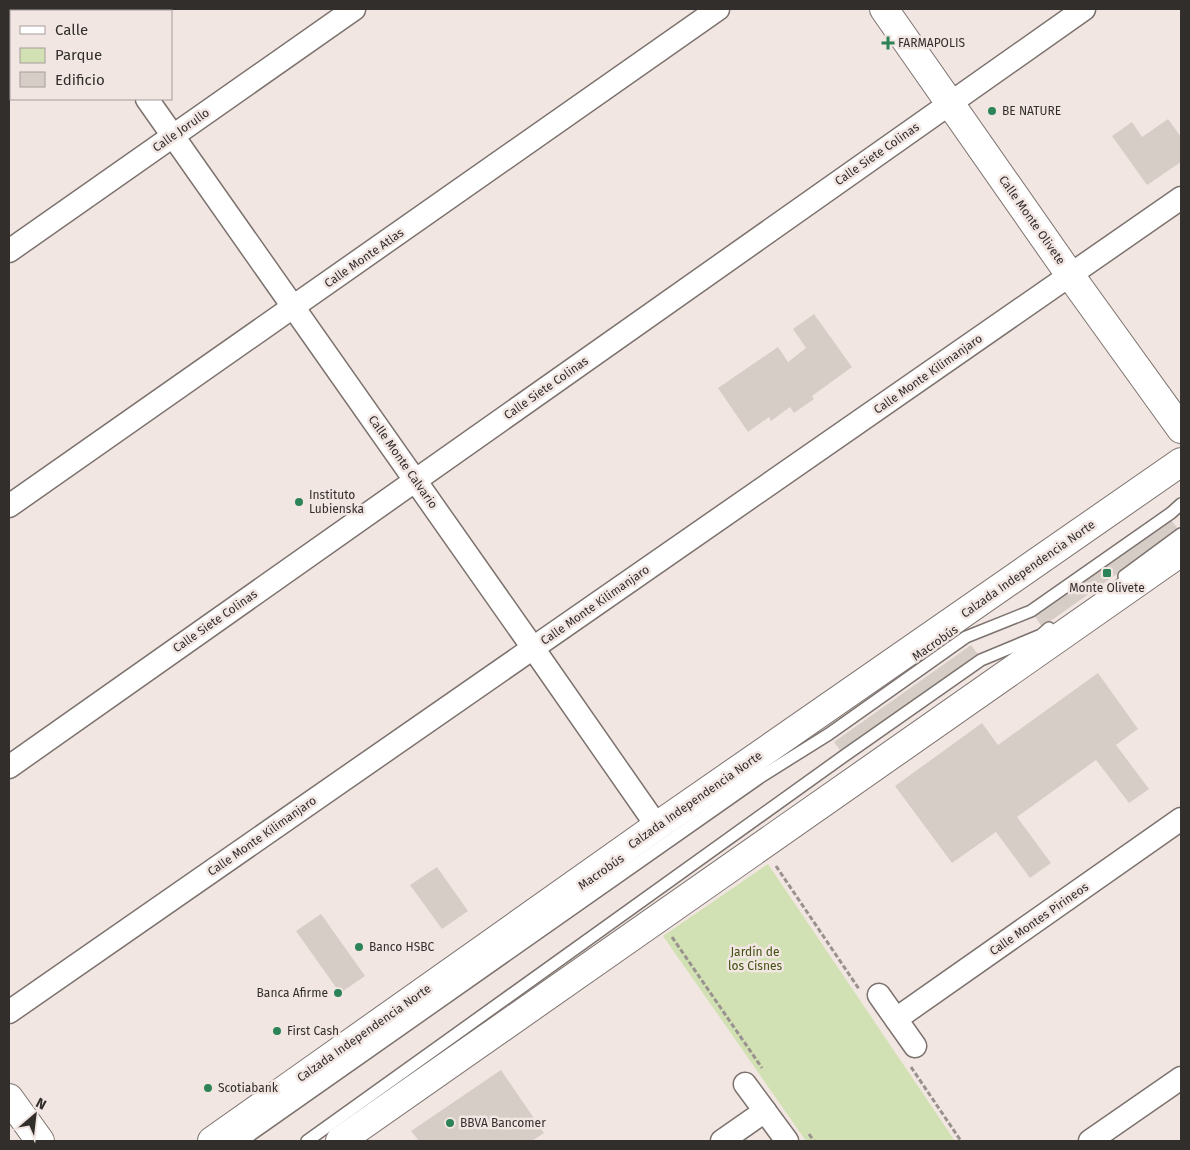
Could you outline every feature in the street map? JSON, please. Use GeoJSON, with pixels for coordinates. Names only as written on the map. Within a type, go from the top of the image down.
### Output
{"type":"FeatureCollection","features":[{"type":"Feature","properties":{"kind":"main road","name":"Calle Monte Olivete"},"geometry":{"type":"LineString","coordinates":[[884,9],[1070,275],[1181,429]]}},
{"type":"Feature","properties":{"kind":"main road","name":"Calzada Independencia Norte"},"geometry":{"type":"LineString","coordinates":[[212,1141],[657,826],[1181,462]]}},
{"type":"Feature","properties":{"kind":"main road"},"geometry":{"type":"LineString","coordinates":[[340,1141],[1181,552]]}},
{"type":"Feature","properties":{"kind":"main road"},"geometry":{"type":"LineString","coordinates":[[9,1098],[40,1141]]}},
{"type":"Feature","properties":{"kind":"street","name":"Calle Jorullo"},"geometry":{"type":"LineString","coordinates":[[9,251],[354,9]]}},
{"type":"Feature","properties":{"kind":"street","name":"Calle Monte Atlas"},"geometry":{"type":"LineString","coordinates":[[9,506],[718,9]]}},
{"type":"Feature","properties":{"kind":"street","name":"Calle Siete Colinas"},"geometry":{"type":"LineString","coordinates":[[9,767],[1084,9]]}},
{"type":"Feature","properties":{"kind":"street","name":"Calle Monte Calvario"},"geometry":{"type":"LineString","coordinates":[[148,100],[657,826]]}},
{"type":"Feature","properties":{"kind":"street","name":"Calle Monte Kilimanjaro"},"geometry":{"type":"LineString","coordinates":[[9,1012],[1181,198]]}},
{"type":"Feature","properties":{"kind":"street","name":"Calle Montes Pirineos"},"geometry":{"type":"LineString","coordinates":[[896,1019],[1181,819]]}},
{"type":"Feature","properties":{"kind":"street"},"geometry":{"type":"LineString","coordinates":[[879,995],[915,1046]]}},
{"type":"Feature","properties":{"kind":"street"},"geometry":{"type":"LineString","coordinates":[[1090,1141],[1181,1078]]}},
{"type":"Feature","properties":{"kind":"street"},"geometry":{"type":"LineString","coordinates":[[745,1084],[787,1141]]}},
{"type":"Feature","properties":{"kind":"street"},"geometry":{"type":"LineString","coordinates":[[722,1141],[765,1111]]}},
{"type":"Feature","properties":{"kind":"lane","name":"Macrobús"},"geometry":{"type":"LineString","coordinates":[[242,1141],[754,782],[829,734],[966,637],[1031,611],[1171,513],[1181,504]]}},
{"type":"Feature","properties":{"kind":"lane"},"geometry":{"type":"LineString","coordinates":[[1111,585],[1181,534]]}},
{"type":"Feature","properties":{"kind":"lane"},"geometry":{"type":"LineString","coordinates":[[308,1141],[844,756],[981,660],[1041,635],[1056,624]]}},
{"type":"Feature","properties":{"kind":"path"},"geometry":{"type":"LineString","coordinates":[[763,844],[797,898]]}},
{"type":"Feature","properties":{"kind":"path"},"geometry":{"type":"LineString","coordinates":[[658,918],[763,1069]]}},
{"type":"Feature","properties":{"kind":"path"},"geometry":{"type":"LineString","coordinates":[[808,1133],[814,1141]]}},
{"type":"Feature","properties":{"kind":"green space","name":"Jardín de los Cisnes"},"geometry":{"type":"Polygon","coordinates":[[[768,864],[955,1141],[806,1141],[663,936],[768,864]]]}},
{"type":"Feature","properties":{"kind":"building"},"geometry":{"type":"Polygon","coordinates":[[[1168,119],[1181,137],[1181,162],[1147,185],[1112,136],[1132,122],[1142,137],[1168,119]]]}},
{"type":"Feature","properties":{"kind":"building"},"geometry":{"type":"Polygon","coordinates":[[[814,314],[852,367],[812,396],[814,399],[794,413],[790,407],[771,421],[769,417],[748,432],[718,388],[778,347],[788,362],[806,348],[793,329],[814,314]]]}},
{"type":"Feature","properties":{"kind":"building","name":"Monte Olivete"},"geometry":{"type":"Polygon","coordinates":[[[1171,520],[1179,530],[1042,627],[1034,615],[1171,520]]]}},
{"type":"Feature","properties":{"kind":"building"},"geometry":{"type":"Polygon","coordinates":[[[971,645],[980,657],[842,753],[834,742],[971,645]]]}},
{"type":"Feature","properties":{"kind":"building"},"geometry":{"type":"Polygon","coordinates":[[[1098,673],[1138,729],[1116,745],[1149,789],[1129,803],[1096,760],[1017,817],[1051,863],[1030,878],[996,832],[952,863],[895,786],[982,723],[998,745],[1098,673]]]}},
{"type":"Feature","properties":{"kind":"building"},"geometry":{"type":"Polygon","coordinates":[[[437,867],[468,911],[442,929],[410,885],[437,867]]]}},
{"type":"Feature","properties":{"kind":"building"},"geometry":{"type":"Polygon","coordinates":[[[321,914],[365,976],[340,993],[296,931],[321,914]]]}},
{"type":"Feature","properties":{"kind":"building"},"geometry":{"type":"Polygon","coordinates":[[[501,1070],[544,1133],[532,1141],[419,1141],[411,1131],[501,1070]]]}},
{"type":"Feature","properties":{"kind":"place","name":"FARMAPOLIS"},"geometry":{"type":"Point","coordinates":[888,43]}},
{"type":"Feature","properties":{"kind":"place","name":"BE NATURE"},"geometry":{"type":"Point","coordinates":[992,111]}},
{"type":"Feature","properties":{"kind":"place","name":"Instituto Lubienska"},"geometry":{"type":"Point","coordinates":[299,502]}},
{"type":"Feature","properties":{"kind":"place","name":"Monte Olivete"},"geometry":{"type":"Point","coordinates":[1107,573]}},
{"type":"Feature","properties":{"kind":"place","name":"Banco HSBC"},"geometry":{"type":"Point","coordinates":[359,947]}},
{"type":"Feature","properties":{"kind":"place","name":"Banca Afirme"},"geometry":{"type":"Point","coordinates":[338,993]}},
{"type":"Feature","properties":{"kind":"place","name":"First Cash"},"geometry":{"type":"Point","coordinates":[277,1031]}},
{"type":"Feature","properties":{"kind":"place","name":"Scotiabank"},"geometry":{"type":"Point","coordinates":[208,1088]}},
{"type":"Feature","properties":{"kind":"place","name":"BBVA Bancomer"},"geometry":{"type":"Point","coordinates":[450,1123]}}]}
